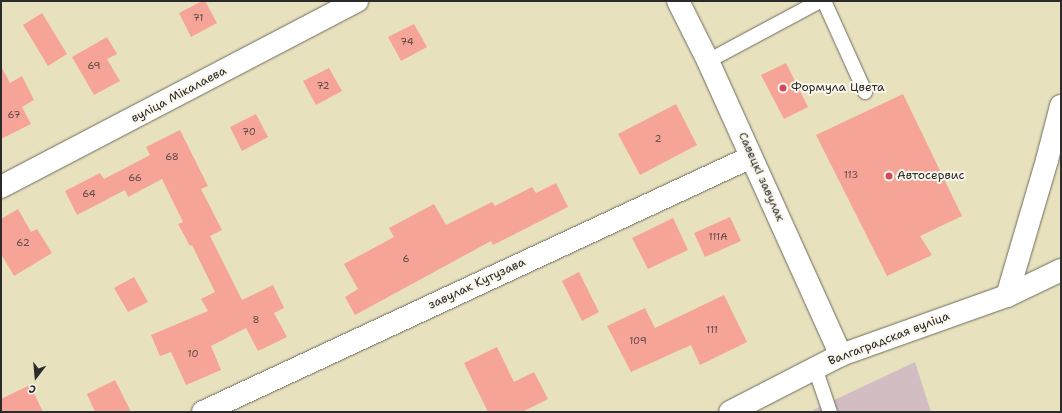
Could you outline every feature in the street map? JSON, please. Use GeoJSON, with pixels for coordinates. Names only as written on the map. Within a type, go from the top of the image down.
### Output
{"type":"FeatureCollection","features":[{"type":"Feature","properties":{"kind":"street","name":"вуліца Мікалаева"},"geometry":{"type":"LineString","coordinates":[[1,187],[357,1]]}},
{"type":"Feature","properties":{"kind":"street","name":"Савецкі завулак"},"geometry":{"type":"LineString","coordinates":[[678,1],[708,61],[841,355]]}},
{"type":"Feature","properties":{"kind":"street"},"geometry":{"type":"LineString","coordinates":[[1007,296],[1047,160],[1061,106]]}},
{"type":"Feature","properties":{"kind":"street","name":"завулак Кутузава"},"geometry":{"type":"LineString","coordinates":[[203,412],[751,157]]}},
{"type":"Feature","properties":{"kind":"street","name":"Валгаградская вуліца"},"geometry":{"type":"LineString","coordinates":[[730,412],[841,355],[1007,296],[1061,270]]}},
{"type":"Feature","properties":{"kind":"lane"},"geometry":{"type":"LineString","coordinates":[[708,61],[820,1]]}},
{"type":"Feature","properties":{"kind":"lane"},"geometry":{"type":"LineString","coordinates":[[824,1],[865,92]]}},
{"type":"Feature","properties":{"kind":"lane"},"geometry":{"type":"LineString","coordinates":[[815,368],[830,412]]}},
{"type":"Feature","properties":{"kind":"shaded area"},"geometry":{"type":"Polygon","coordinates":[[[915,362],[931,412],[814,412],[813,410],[915,362]]]}},
{"type":"Feature","properties":{"kind":"building"},"geometry":{"type":"Polygon","coordinates":[[[202,1],[205,1],[217,23],[191,37],[179,13],[202,1]]]}},
{"type":"Feature","properties":{"kind":"building"},"geometry":{"type":"Polygon","coordinates":[[[42,13],[67,54],[48,66],[23,25],[42,13]]]}},
{"type":"Feature","properties":{"kind":"building"},"geometry":{"type":"Polygon","coordinates":[[[414,24],[427,47],[401,61],[388,37],[414,24]]]}},
{"type":"Feature","properties":{"kind":"building"},"geometry":{"type":"Polygon","coordinates":[[[107,37],[117,54],[107,59],[120,81],[94,95],[72,57],[107,37]]]}},
{"type":"Feature","properties":{"kind":"building","name":"Формула Цвета"},"geometry":{"type":"Polygon","coordinates":[[[786,63],[808,107],[784,119],[761,75],[786,63]]]}},
{"type":"Feature","properties":{"kind":"building"},"geometry":{"type":"Polygon","coordinates":[[[1,66],[10,83],[22,76],[34,100],[22,107],[31,124],[1,139],[1,66]]]}},
{"type":"Feature","properties":{"kind":"building"},"geometry":{"type":"Polygon","coordinates":[[[329,68],[342,91],[316,105],[303,81],[329,68]]]}},
{"type":"Feature","properties":{"kind":"building","name":"Автосервис"},"geometry":{"type":"Polygon","coordinates":[[[903,94],[962,216],[920,236],[932,255],[887,276],[816,135],[903,94]]]}},
{"type":"Feature","properties":{"kind":"building"},"geometry":{"type":"Polygon","coordinates":[[[676,104],[697,145],[640,175],[618,134],[676,104]]]}},
{"type":"Feature","properties":{"kind":"building"},"geometry":{"type":"Polygon","coordinates":[[[256,114],[268,137],[242,151],[230,127],[256,114]]]}},
{"type":"Feature","properties":{"kind":"building"},"geometry":{"type":"Polygon","coordinates":[[[180,130],[208,186],[201,189],[222,230],[210,236],[242,300],[273,285],[284,308],[274,313],[287,337],[258,351],[246,328],[211,346],[221,370],[186,385],[171,352],[160,356],[151,335],[208,311],[201,299],[215,292],[192,245],[190,246],[178,224],[183,222],[162,179],[128,197],[125,190],[77,215],[65,191],[100,173],[104,179],[150,155],[146,147],[180,130]]]}},
{"type":"Feature","properties":{"kind":"building"},"geometry":{"type":"Polygon","coordinates":[[[556,183],[568,207],[493,245],[491,241],[355,315],[345,297],[358,289],[344,264],[394,237],[389,228],[434,204],[446,225],[492,202],[495,206],[532,187],[536,193],[556,183]]]}},
{"type":"Feature","properties":{"kind":"building"},"geometry":{"type":"Polygon","coordinates":[[[18,209],[31,232],[37,229],[52,253],[14,276],[1,254],[1,219],[18,209]]]}},
{"type":"Feature","properties":{"kind":"building"},"geometry":{"type":"Polygon","coordinates":[[[730,217],[741,241],[705,257],[694,233],[730,217]]]}},
{"type":"Feature","properties":{"kind":"building"},"geometry":{"type":"Polygon","coordinates":[[[673,218],[688,250],[648,269],[632,238],[673,218]]]}},
{"type":"Feature","properties":{"kind":"building"},"geometry":{"type":"Polygon","coordinates":[[[579,272],[599,312],[582,321],[562,281],[579,272]]]}},
{"type":"Feature","properties":{"kind":"building"},"geometry":{"type":"Polygon","coordinates":[[[134,277],[148,302],[128,312],[114,288],[134,277]]]}},
{"type":"Feature","properties":{"kind":"building"},"geometry":{"type":"Polygon","coordinates":[[[724,295],[747,342],[700,365],[691,345],[631,372],[607,326],[645,308],[655,328],[724,295]]]}},
{"type":"Feature","properties":{"kind":"building"},"geometry":{"type":"Polygon","coordinates":[[[497,347],[514,382],[534,372],[548,399],[522,412],[488,412],[464,363],[497,347]]]}},
{"type":"Feature","properties":{"kind":"building"},"geometry":{"type":"Polygon","coordinates":[[[115,380],[131,412],[95,412],[87,394],[115,380]]]}},
{"type":"Feature","properties":{"kind":"building"},"geometry":{"type":"Polygon","coordinates":[[[30,385],[43,412],[1,412],[1,399],[30,385]]]}},
{"type":"Feature","properties":{"kind":"place","name":"Формула Цвета"},"geometry":{"type":"Point","coordinates":[783,88]}},
{"type":"Feature","properties":{"kind":"place","name":"Автосервис"},"geometry":{"type":"Point","coordinates":[889,176]}}]}
